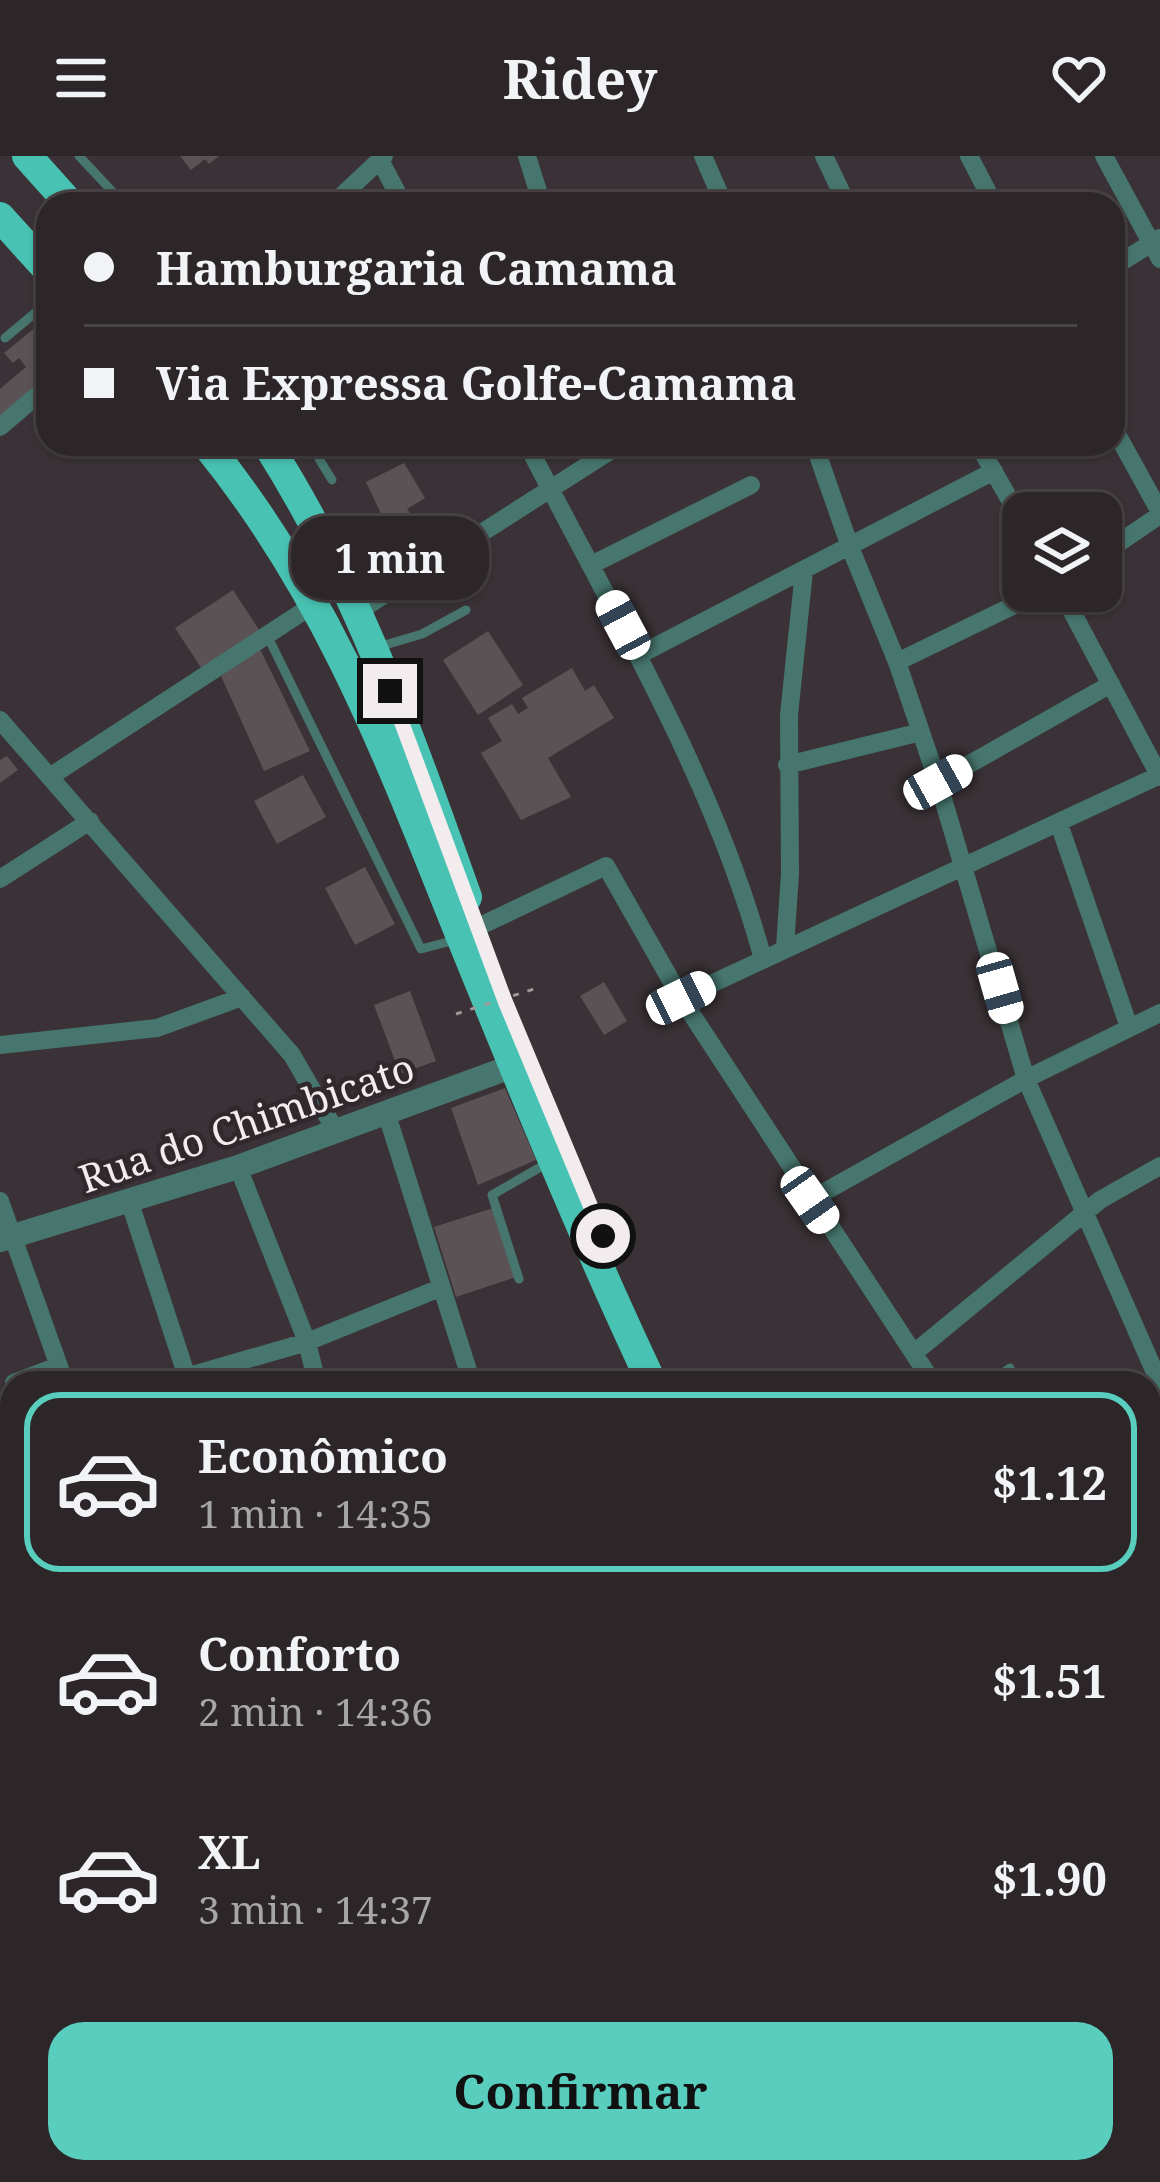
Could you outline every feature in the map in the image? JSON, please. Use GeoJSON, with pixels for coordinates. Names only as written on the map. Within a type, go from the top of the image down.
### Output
{"type":"FeatureCollection","features":[{"type":"Feature","properties":{"kind":"highway"},"geometry":{"type":"LineString","coordinates":[[27,156],[59,192]]}},
{"type":"Feature","properties":{"kind":"highway"},"geometry":{"type":"LineString","coordinates":[[0,217],[36,256]]}},
{"type":"Feature","properties":{"kind":"highway"},"geometry":{"type":"LineString","coordinates":[[215,456],[260,515],[316,603],[667,1371]]}},
{"type":"Feature","properties":{"kind":"highway"},"geometry":{"type":"LineString","coordinates":[[276,456],[309,509],[359,611],[513,1066],[647,1371]]}},
{"type":"Feature","properties":{"kind":"street"},"geometry":{"type":"LineString","coordinates":[[526,156],[538,192]]}},
{"type":"Feature","properties":{"kind":"street"},"geometry":{"type":"LineString","coordinates":[[704,156],[719,192]]}},
{"type":"Feature","properties":{"kind":"street"},"geometry":{"type":"LineString","coordinates":[[824,156],[842,192]]}},
{"type":"Feature","properties":{"kind":"street"},"geometry":{"type":"LineString","coordinates":[[969,156],[988,192]]}},
{"type":"Feature","properties":{"kind":"street"},"geometry":{"type":"LineString","coordinates":[[1104,156],[1125,192]]}},
{"type":"Feature","properties":{"kind":"street"},"geometry":{"type":"LineString","coordinates":[[346,192],[382,158],[398,192]]}},
{"type":"Feature","properties":{"kind":"street"},"geometry":{"type":"LineString","coordinates":[[1125,192],[1157,247],[1125,262]]}},
{"type":"Feature","properties":{"kind":"street"},"geometry":{"type":"LineString","coordinates":[[0,427],[36,396]]}},
{"type":"Feature","properties":{"kind":"street"},"geometry":{"type":"LineString","coordinates":[[1122,540],[1160,513],[1125,449]]}},
{"type":"Feature","properties":{"kind":"street"},"geometry":{"type":"LineString","coordinates":[[533,456],[639,655],[743,892],[763,958]]}},
{"type":"Feature","properties":{"kind":"street"},"geometry":{"type":"LineString","coordinates":[[359,611],[602,456]]}},
{"type":"Feature","properties":{"kind":"street"},"geometry":{"type":"LineString","coordinates":[[818,456],[938,782],[1026,1078],[1154,1371]]}},
{"type":"Feature","properties":{"kind":"street"},"geometry":{"type":"LineString","coordinates":[[985,456],[1006,492]]}},
{"type":"Feature","properties":{"kind":"street"},"geometry":{"type":"LineString","coordinates":[[639,655],[994,471]]}},
{"type":"Feature","properties":{"kind":"street"},"geometry":{"type":"LineString","coordinates":[[592,566],[752,485]]}},
{"type":"Feature","properties":{"kind":"street"},"geometry":{"type":"LineString","coordinates":[[785,947],[790,874],[787,765],[804,571]]}},
{"type":"Feature","properties":{"kind":"street"},"geometry":{"type":"LineString","coordinates":[[51,776],[316,603]]}},
{"type":"Feature","properties":{"kind":"street"},"geometry":{"type":"LineString","coordinates":[[897,662],[1002,611]]}},
{"type":"Feature","properties":{"kind":"street"},"geometry":{"type":"LineString","coordinates":[[681,998],[1160,776],[1072,612]]}},
{"type":"Feature","properties":{"kind":"street"},"geometry":{"type":"LineString","coordinates":[[938,782],[1111,684]]}},
{"type":"Feature","properties":{"kind":"street"},"geometry":{"type":"LineString","coordinates":[[0,720],[292,1055],[337,1133]]}},
{"type":"Feature","properties":{"kind":"street"},"geometry":{"type":"LineString","coordinates":[[787,765],[921,732]]}},
{"type":"Feature","properties":{"kind":"street"},"geometry":{"type":"LineString","coordinates":[[0,879],[91,821]]}},
{"type":"Feature","properties":{"kind":"street"},"geometry":{"type":"LineString","coordinates":[[1060,824],[1129,1027]]}},
{"type":"Feature","properties":{"kind":"street"},"geometry":{"type":"LineString","coordinates":[[470,933],[606,866],[681,998],[925,1371]]}},
{"type":"Feature","properties":{"kind":"street"},"geometry":{"type":"LineString","coordinates":[[0,1045],[157,1028],[242,998]]}},
{"type":"Feature","properties":{"kind":"street"},"geometry":{"type":"LineString","coordinates":[[810,1200],[1026,1078],[1160,1013]]}},
{"type":"Feature","properties":{"kind":"street","name":"Rua do Chimbicato"},"geometry":{"type":"LineString","coordinates":[[7,1238],[238,1167],[513,1066]]}},
{"type":"Feature","properties":{"kind":"street"},"geometry":{"type":"LineString","coordinates":[[387,1115],[468,1371]]}},
{"type":"Feature","properties":{"kind":"street"},"geometry":{"type":"LineString","coordinates":[[914,1353],[1100,1200],[1160,1166]]}},
{"type":"Feature","properties":{"kind":"street"},"geometry":{"type":"LineString","coordinates":[[238,1167],[314,1371]]}},
{"type":"Feature","properties":{"kind":"street"},"geometry":{"type":"LineString","coordinates":[[0,1201],[7,1238],[59,1371]]}},
{"type":"Feature","properties":{"kind":"street"},"geometry":{"type":"LineString","coordinates":[[130,1203],[185,1371]]}},
{"type":"Feature","properties":{"kind":"street"},"geometry":{"type":"LineString","coordinates":[[216,1371],[307,1342],[440,1288]]}},
{"type":"Feature","properties":{"kind":"lane"},"geometry":{"type":"LineString","coordinates":[[79,156],[113,192]]}},
{"type":"Feature","properties":{"kind":"lane"},"geometry":{"type":"LineString","coordinates":[[5,338],[36,312]]}},
{"type":"Feature","properties":{"kind":"lane"},"geometry":{"type":"LineString","coordinates":[[317,456],[332,480]]}},
{"type":"Feature","properties":{"kind":"lane"},"geometry":{"type":"LineString","coordinates":[[374,649],[422,634],[466,610]]}},
{"type":"Feature","properties":{"kind":"lane"},"geometry":{"type":"LineString","coordinates":[[266,635],[421,949],[470,933]]}},
{"type":"Feature","properties":{"kind":"lane"},"geometry":{"type":"LineString","coordinates":[[519,1279],[492,1195],[553,1160]]}},
{"type":"Feature","properties":{"kind":"lane"},"geometry":{"type":"LineString","coordinates":[[1006,1371],[1010,1368]]}},
{"type":"Feature","properties":{"kind":"path"},"geometry":{"type":"LineString","coordinates":[[456,1014],[534,988]]}},
{"type":"Feature","properties":{"kind":"building"},"geometry":{"type":"Polygon","coordinates":[[[180,156],[219,156],[191,170],[180,156]]]}},
{"type":"Feature","properties":{"kind":"building"},"geometry":{"type":"Polygon","coordinates":[[[36,327],[36,386],[0,417],[0,389],[26,367],[19,358],[13,363],[4,353],[36,327]]]}},
{"type":"Feature","properties":{"kind":"building"},"geometry":{"type":"Polygon","coordinates":[[[404,463],[425,498],[407,509],[437,551],[403,570],[398,561],[402,558],[366,482],[404,463]]]}},
{"type":"Feature","properties":{"kind":"building"},"geometry":{"type":"Polygon","coordinates":[[[233,590],[260,631],[202,669],[175,628],[233,590]]]}},
{"type":"Feature","properties":{"kind":"building"},"geometry":{"type":"Polygon","coordinates":[[[488,631],[523,685],[478,715],[443,660],[488,631]]]}},
{"type":"Feature","properties":{"kind":"building"},"geometry":{"type":"Polygon","coordinates":[[[260,649],[310,751],[264,771],[221,676],[260,649]]]}},
{"type":"Feature","properties":{"kind":"building"},"geometry":{"type":"Polygon","coordinates":[[[572,668],[585,691],[594,685],[614,718],[548,758],[571,797],[521,820],[481,753],[502,741],[488,718],[512,704],[518,714],[528,708],[522,698],[572,668]]]}},
{"type":"Feature","properties":{"kind":"building"},"geometry":{"type":"Polygon","coordinates":[[[7,756],[18,770],[0,783],[0,760],[7,756]]]}},
{"type":"Feature","properties":{"kind":"building"},"geometry":{"type":"Polygon","coordinates":[[[303,775],[326,817],[277,844],[254,801],[303,775]]]}},
{"type":"Feature","properties":{"kind":"building"},"geometry":{"type":"Polygon","coordinates":[[[365,867],[395,924],[355,945],[325,888],[365,867]]]}},
{"type":"Feature","properties":{"kind":"building"},"geometry":{"type":"Polygon","coordinates":[[[604,982],[627,1021],[604,1035],[580,996],[604,982]]]}},
{"type":"Feature","properties":{"kind":"building"},"geometry":{"type":"Polygon","coordinates":[[[410,991],[436,1061],[400,1074],[374,1005],[410,991]]]}},
{"type":"Feature","properties":{"kind":"building"},"geometry":{"type":"Polygon","coordinates":[[[505,1088],[536,1160],[478,1185],[451,1108],[505,1088]]]}},
{"type":"Feature","properties":{"kind":"building"},"geometry":{"type":"Polygon","coordinates":[[[493,1208],[516,1277],[456,1297],[434,1227],[493,1208]]]}},
{"type":"Feature","properties":{"kind":"route"},"geometry":{"type":"LineString","coordinates":[[390,691],[505,1001],[603,1236]]}}]}
